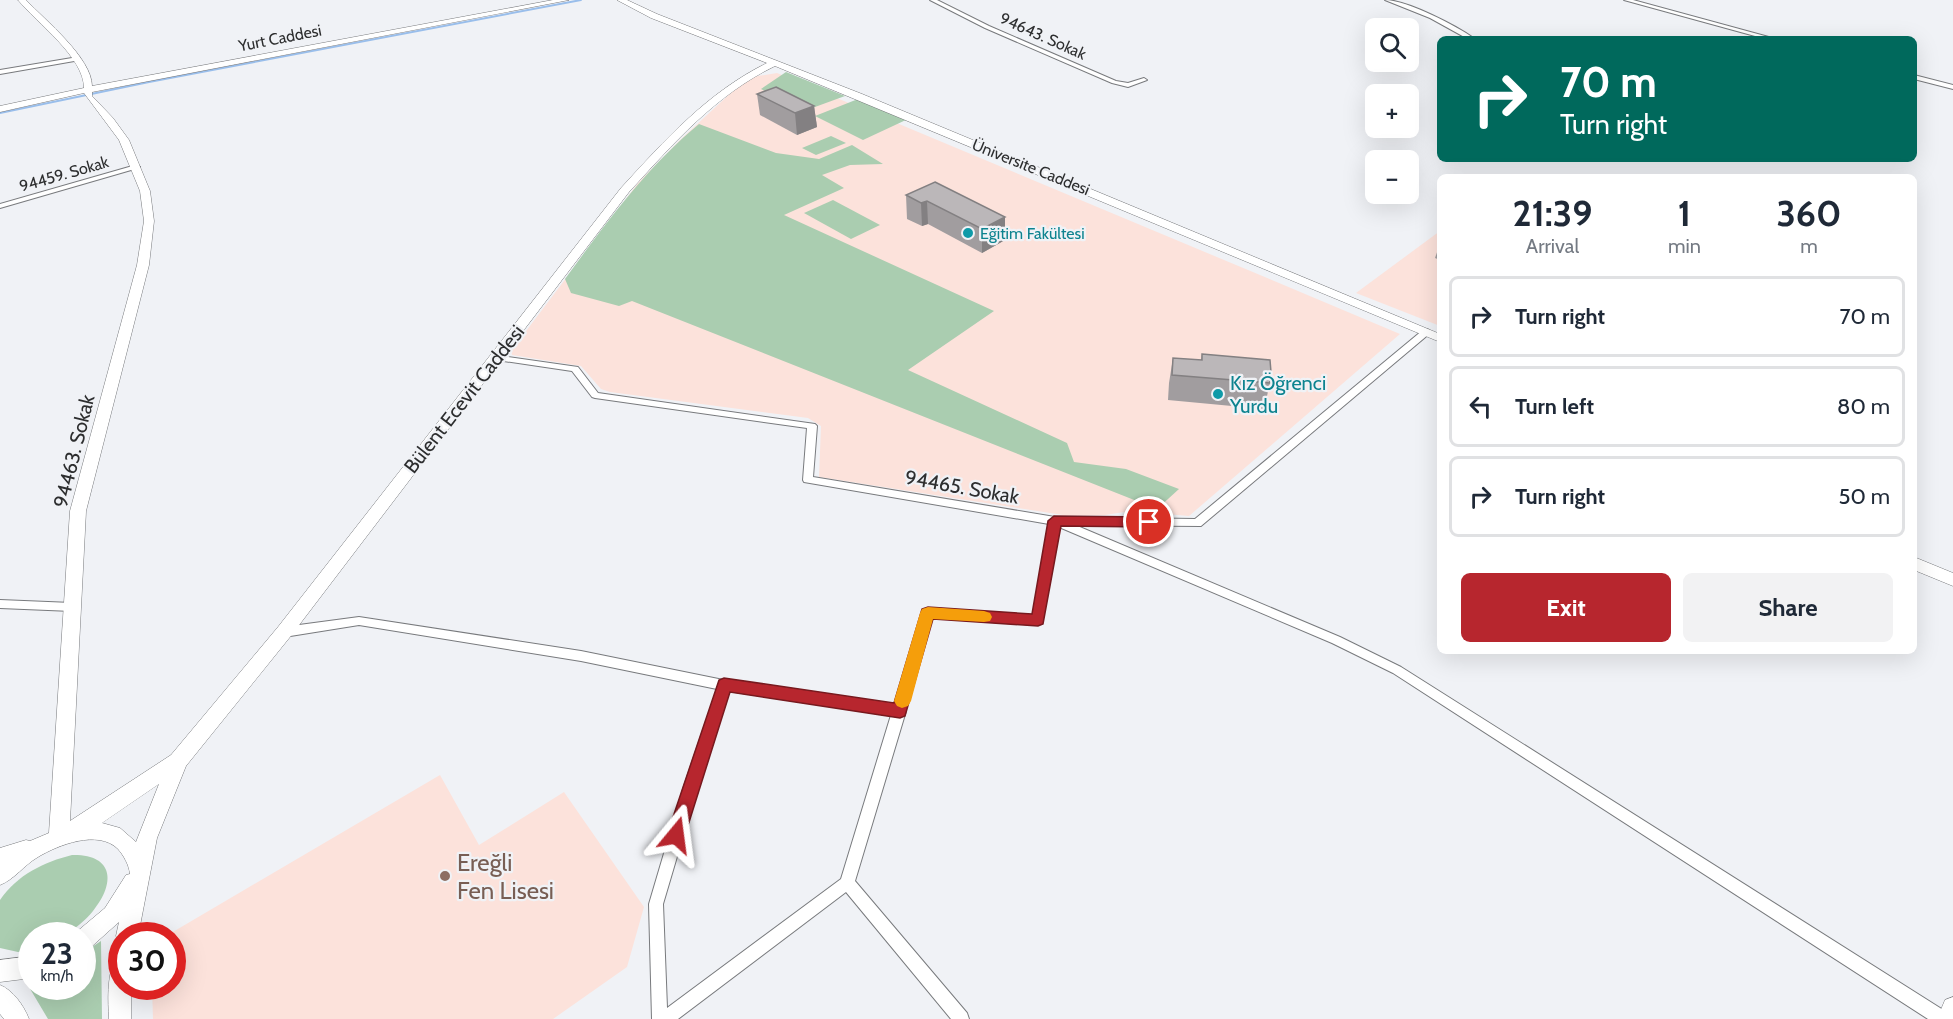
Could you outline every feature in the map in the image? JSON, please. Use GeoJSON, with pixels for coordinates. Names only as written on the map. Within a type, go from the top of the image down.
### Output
{"type":"FeatureCollection","features":[{"type":"Feature","properties":{"kind":"street"},"geometry":{"type":"LineString","coordinates":[[22,0],[78,59],[88,81],[88,93]]}},
{"type":"Feature","properties":{"kind":"street","name":"Yurt Caddesi"},"geometry":{"type":"LineString","coordinates":[[0,109],[565,0]]}},
{"type":"Feature","properties":{"kind":"street","name":"Üniversite Caddesi"},"geometry":{"type":"LineString","coordinates":[[621,0],[654,16],[774,63],[1437,337]]}},
{"type":"Feature","properties":{"kind":"street","name":"94643. Sokak"},"geometry":{"type":"LineString","coordinates":[[933,0],[987,27],[1114,82],[1128,85],[1144,80]]}},
{"type":"Feature","properties":{"kind":"street"},"geometry":{"type":"LineString","coordinates":[[1388,0],[1432,17],[1467,36]]}},
{"type":"Feature","properties":{"kind":"street"},"geometry":{"type":"LineString","coordinates":[[1627,0],[1762,36]]}},
{"type":"Feature","properties":{"kind":"street"},"geometry":{"type":"LineString","coordinates":[[0,72],[78,59]]}},
{"type":"Feature","properties":{"kind":"street","name":"Bülent Ecevit Caddesi"},"geometry":{"type":"LineString","coordinates":[[59,838],[134,792],[178,761],[284,632],[611,206],[655,158],[730,87],[746,75],[774,63]]}},
{"type":"Feature","properties":{"kind":"street"},"geometry":{"type":"LineString","coordinates":[[1917,78],[1953,87]]}},
{"type":"Feature","properties":{"kind":"street","name":"94463. Sokak"},"geometry":{"type":"LineString","coordinates":[[59,838],[78,511],[146,248],[149,210],[136,167],[118,130],[88,93]]}},
{"type":"Feature","properties":{"kind":"street","name":"94459. Sokak"},"geometry":{"type":"LineString","coordinates":[[0,206],[136,167]]}},
{"type":"Feature","properties":{"kind":"street","name":"94465. Sokak"},"geometry":{"type":"LineString","coordinates":[[497,357],[575,369],[595,395],[812,426],[808,480],[1054,521],[1197,523],[1426,332]]}},
{"type":"Feature","properties":{"kind":"street"},"geometry":{"type":"LineString","coordinates":[[662,1019],[847,883],[928,613],[1038,620],[1054,521],[1336,640],[1397,670],[1942,1019]]}},
{"type":"Feature","properties":{"kind":"street"},"geometry":{"type":"LineString","coordinates":[[1917,564],[1953,580]]}},
{"type":"Feature","properties":{"kind":"street"},"geometry":{"type":"LineString","coordinates":[[0,604],[72,607]]}},
{"type":"Feature","properties":{"kind":"street"},"geometry":{"type":"LineString","coordinates":[[284,632],[359,621],[581,656],[724,685],[900,711]]}},
{"type":"Feature","properties":{"kind":"street"},"geometry":{"type":"LineString","coordinates":[[662,1019],[656,904],[724,685]]}},
{"type":"Feature","properties":{"kind":"street","name":"Bülent Ecevit Caddesi"},"geometry":{"type":"LineString","coordinates":[[139,868],[153,819],[178,761]]}},
{"type":"Feature","properties":{"kind":"street"},"geometry":{"type":"LineString","coordinates":[[0,857],[84,832],[106,832],[123,838],[134,851],[139,868],[129,922]]}},
{"type":"Feature","properties":{"kind":"street"},"geometry":{"type":"LineString","coordinates":[[0,874],[30,851],[59,838]]}},
{"type":"Feature","properties":{"kind":"street"},"geometry":{"type":"LineString","coordinates":[[96,929],[112,915],[129,891],[139,868]]}},
{"type":"Feature","properties":{"kind":"street"},"geometry":{"type":"LineString","coordinates":[[847,883],[961,1019]]}},
{"type":"Feature","properties":{"kind":"street"},"geometry":{"type":"LineString","coordinates":[[0,971],[18,969]]}},
{"type":"Feature","properties":{"kind":"street"},"geometry":{"type":"LineString","coordinates":[[0,996],[18,1019]]}},
{"type":"Feature","properties":{"kind":"street"},"geometry":{"type":"LineString","coordinates":[[118,1000],[120,1019]]}},
{"type":"Feature","properties":{"kind":"street"},"geometry":{"type":"LineString","coordinates":[[1948,1019],[1953,1008]]}},
{"type":"Feature","properties":{"kind":"shaded area"},"geometry":{"type":"Polygon","coordinates":[[[777,73],[1400,334],[1189,516],[1131,511],[1105,515],[1063,515],[819,477],[821,426],[808,418],[610,392],[601,389],[581,366],[512,355],[511,351],[638,183],[734,90],[752,77],[777,73]]]}},
{"type":"Feature","properties":{"kind":"shaded area"},"geometry":{"type":"Polygon","coordinates":[[[1437,233],[1437,325],[1356,293],[1437,233]]]}},
{"type":"Feature","properties":{"kind":"shaded area","name":"Ereğli Fen Lisesi"},"geometry":{"type":"Polygon","coordinates":[[[440,775],[479,845],[564,792],[644,907],[627,967],[553,1019],[153,1019],[152,1000],[186,1000],[186,924],[440,775]]]}},
{"type":"Feature","properties":{"kind":"green space"},"geometry":{"type":"Polygon","coordinates":[[[786,72],[845,96],[804,111],[761,89],[786,72]]]}},
{"type":"Feature","properties":{"kind":"green space"},"geometry":{"type":"Polygon","coordinates":[[[858,99],[908,119],[863,140],[815,116],[858,99]]]}},
{"type":"Feature","properties":{"kind":"green space"},"geometry":{"type":"Polygon","coordinates":[[[699,124],[776,153],[819,159],[852,145],[883,164],[850,165],[822,175],[844,188],[784,215],[994,311],[908,370],[1067,443],[1074,462],[1126,469],[1179,489],[1157,509],[632,301],[619,306],[571,293],[565,279],[596,237],[661,159],[699,124]]]}},
{"type":"Feature","properties":{"kind":"green space"},"geometry":{"type":"Polygon","coordinates":[[[831,136],[846,143],[816,155],[802,148],[831,136]]]}},
{"type":"Feature","properties":{"kind":"green space"},"geometry":{"type":"Polygon","coordinates":[[[833,200],[880,225],[851,239],[804,213],[833,200]]]}},
{"type":"Feature","properties":{"kind":"green space"},"geometry":{"type":"Polygon","coordinates":[[[72,855],[96,859],[107,872],[108,881],[100,901],[82,922],[18,922],[18,952],[0,948],[0,900],[14,883],[51,861],[72,855]]]}},
{"type":"Feature","properties":{"kind":"green space"},"geometry":{"type":"Polygon","coordinates":[[[101,941],[102,1019],[48,1019],[37,1000],[96,1000],[96,944],[101,941]]]}},
{"type":"Feature","properties":{"kind":"building"},"geometry":{"type":"Polygon","coordinates":[[[776,87],[814,106],[795,113],[757,94],[776,87]]]}},
{"type":"Feature","properties":{"kind":"building"},"geometry":{"type":"Polygon","coordinates":[[[935,182],[1005,217],[982,229],[927,201],[921,203],[906,195],[935,182]]]}},
{"type":"Feature","properties":{"kind":"building"},"geometry":{"type":"Polygon","coordinates":[[[1202,354],[1270,360],[1270,383],[1172,375],[1173,358],[1202,360],[1202,354]]]}},
{"type":"Feature","properties":{"kind":"waterway"},"geometry":{"type":"LineString","coordinates":[[0,113],[149,82],[581,0]]}},
{"type":"Feature","properties":{"kind":"slow traffic"},"geometry":{"type":"LineString","coordinates":[[902,701],[928,613],[984,617]]}},
{"type":"Feature","properties":{"kind":"place","name":"Eğitim Fakültesi"},"geometry":{"type":"Point","coordinates":[968,233]}},
{"type":"Feature","properties":{"kind":"place","name":"Kız Öğrenci Yurdu"},"geometry":{"type":"Point","coordinates":[1218,394]}},
{"type":"Feature","properties":{"kind":"place","name":"Ereğli Fen Lisesi"},"geometry":{"type":"Point","coordinates":[445,876]}},
{"type":"Feature","properties":{"kind":"route"},"geometry":{"type":"LineString","coordinates":[[676,835],[724,685],[900,711],[928,613],[1038,620],[1054,521],[1149,522]]}}]}
